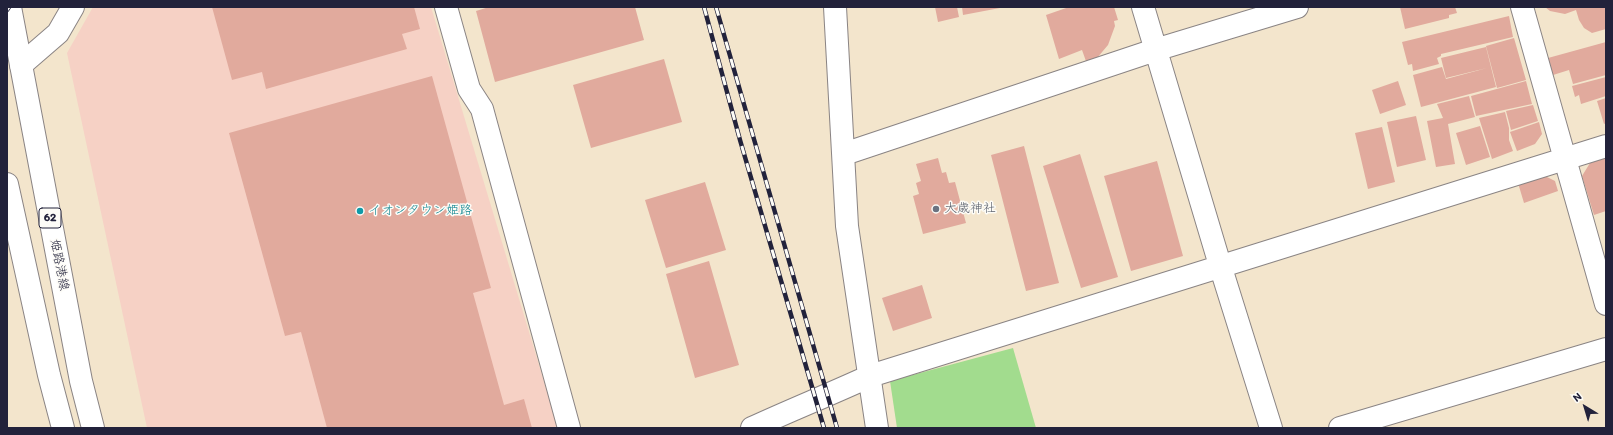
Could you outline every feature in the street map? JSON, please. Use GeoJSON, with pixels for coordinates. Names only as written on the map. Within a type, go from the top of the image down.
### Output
{"type":"FeatureCollection","features":[{"type":"Feature","properties":{"kind":"street","name":"姫路港線"},"geometry":{"type":"LineString","coordinates":[[10,7],[81,381],[93,428]]}},
{"type":"Feature","properties":{"kind":"street"},"geometry":{"type":"LineString","coordinates":[[20,65],[58,33],[73,7]]}},
{"type":"Feature","properties":{"kind":"street"},"geometry":{"type":"LineString","coordinates":[[446,7],[469,89],[482,109],[569,428]]}},
{"type":"Feature","properties":{"kind":"street"},"geometry":{"type":"LineString","coordinates":[[835,7],[847,226],[877,428]]}},
{"type":"Feature","properties":{"kind":"street"},"geometry":{"type":"LineString","coordinates":[[1143,7],[1220,265],[1271,428]]}},
{"type":"Feature","properties":{"kind":"street"},"geometry":{"type":"LineString","coordinates":[[844,154],[1156,50],[1297,7]]}},
{"type":"Feature","properties":{"kind":"street"},"geometry":{"type":"LineString","coordinates":[[1522,7],[1606,304]]}},
{"type":"Feature","properties":{"kind":"street"},"geometry":{"type":"LineString","coordinates":[[752,428],[816,398],[828,395],[870,376],[1220,265],[1606,146]]}},
{"type":"Feature","properties":{"kind":"street"},"geometry":{"type":"LineString","coordinates":[[7,184],[49,375],[63,428]]}},
{"type":"Feature","properties":{"kind":"street"},"geometry":{"type":"LineString","coordinates":[[1340,428],[1606,349]]}},
{"type":"Feature","properties":{"kind":"shaded area","name":"イオンタウン姫路"},"geometry":{"type":"Polygon","coordinates":[[[93,7],[431,7],[558,428],[147,428],[67,53],[93,7]]]}},
{"type":"Feature","properties":{"kind":"green space"},"geometry":{"type":"Polygon","coordinates":[[[1013,348],[1036,428],[897,428],[890,381],[1013,348]]]}},
{"type":"Feature","properties":{"kind":"building"},"geometry":{"type":"Polygon","coordinates":[[[212,7],[414,7],[420,29],[402,34],[407,49],[266,89],[262,72],[232,80],[212,7]]]}},
{"type":"Feature","properties":{"kind":"building"},"geometry":{"type":"Polygon","coordinates":[[[489,7],[635,7],[644,40],[495,82],[476,11],[489,7]]]}},
{"type":"Feature","properties":{"kind":"building"},"geometry":{"type":"Polygon","coordinates":[[[935,7],[957,7],[959,17],[938,22],[935,7]]]}},
{"type":"Feature","properties":{"kind":"building"},"geometry":{"type":"Polygon","coordinates":[[[962,7],[1000,7],[1000,8],[963,15],[962,7]]]}},
{"type":"Feature","properties":{"kind":"building"},"geometry":{"type":"Polygon","coordinates":[[[1069,7],[1114,7],[1118,20],[1114,21],[1115,26],[1108,45],[1097,58],[1087,64],[1082,50],[1059,59],[1046,15],[1069,7]]]}},
{"type":"Feature","properties":{"kind":"building"},"geometry":{"type":"Polygon","coordinates":[[[1400,7],[1455,7],[1457,13],[1449,15],[1449,18],[1405,29],[1400,7]]]}},
{"type":"Feature","properties":{"kind":"building"},"geometry":{"type":"Polygon","coordinates":[[[1545,7],[1606,7],[1606,29],[1592,33],[1584,28],[1579,20],[1576,10],[1565,14],[1550,11],[1545,7]]]}},
{"type":"Feature","properties":{"kind":"building"},"geometry":{"type":"Polygon","coordinates":[[[1509,16],[1513,37],[1441,54],[1441,56],[1437,58],[1439,64],[1413,71],[1412,64],[1408,65],[1402,42],[1509,16]]]}},
{"type":"Feature","properties":{"kind":"building"},"geometry":{"type":"Polygon","coordinates":[[[1514,38],[1526,80],[1497,88],[1486,46],[1514,38]]]}},
{"type":"Feature","properties":{"kind":"building"},"geometry":{"type":"Polygon","coordinates":[[[1606,42],[1606,75],[1573,84],[1569,70],[1553,75],[1548,58],[1606,42]]]}},
{"type":"Feature","properties":{"kind":"building"},"geometry":{"type":"Polygon","coordinates":[[[1486,47],[1496,87],[1421,107],[1413,75],[1442,67],[1446,79],[1487,68],[1446,78],[1441,58],[1486,47]]]}},
{"type":"Feature","properties":{"kind":"building"},"geometry":{"type":"Polygon","coordinates":[[[664,59],[682,122],[591,148],[573,85],[664,59]]]}},
{"type":"Feature","properties":{"kind":"building","name":"イオンタウン姫路"},"geometry":{"type":"Polygon","coordinates":[[[432,76],[491,288],[473,293],[504,405],[524,399],[532,428],[327,428],[301,332],[285,336],[229,133],[432,76]]]}},
{"type":"Feature","properties":{"kind":"building"},"geometry":{"type":"Polygon","coordinates":[[[1606,77],[1606,96],[1581,104],[1579,95],[1575,97],[1572,86],[1606,77]]]}},
{"type":"Feature","properties":{"kind":"building"},"geometry":{"type":"Polygon","coordinates":[[[1398,81],[1406,105],[1380,114],[1372,90],[1398,81]]]}},
{"type":"Feature","properties":{"kind":"building"},"geometry":{"type":"Polygon","coordinates":[[[1526,81],[1532,104],[1476,116],[1471,96],[1526,81]]]}},
{"type":"Feature","properties":{"kind":"building"},"geometry":{"type":"Polygon","coordinates":[[[1469,96],[1475,117],[1448,124],[1455,164],[1436,167],[1427,121],[1443,118],[1437,104],[1469,96]]]}},
{"type":"Feature","properties":{"kind":"building"},"geometry":{"type":"Polygon","coordinates":[[[1606,98],[1606,123],[1604,124],[1597,101],[1606,98]]]}},
{"type":"Feature","properties":{"kind":"building"},"geometry":{"type":"Polygon","coordinates":[[[1533,105],[1538,121],[1511,130],[1506,111],[1533,105]]]}},
{"type":"Feature","properties":{"kind":"building"},"geometry":{"type":"Polygon","coordinates":[[[1505,112],[1509,128],[1509,140],[1513,151],[1492,159],[1479,118],[1505,112]]]}},
{"type":"Feature","properties":{"kind":"building"},"geometry":{"type":"Polygon","coordinates":[[[1416,116],[1426,160],[1397,167],[1387,122],[1416,116]]]}},
{"type":"Feature","properties":{"kind":"building"},"geometry":{"type":"Polygon","coordinates":[[[1539,122],[1542,134],[1535,144],[1517,151],[1510,132],[1539,122]]]}},
{"type":"Feature","properties":{"kind":"building"},"geometry":{"type":"Polygon","coordinates":[[[1480,126],[1490,157],[1466,165],[1456,133],[1480,126]]]}},
{"type":"Feature","properties":{"kind":"building"},"geometry":{"type":"Polygon","coordinates":[[[1382,127],[1395,182],[1368,189],[1355,133],[1382,127]]]}},
{"type":"Feature","properties":{"kind":"building"},"geometry":{"type":"Polygon","coordinates":[[[1024,146],[1059,283],[1026,291],[991,155],[1024,146]]]}},
{"type":"Feature","properties":{"kind":"building"},"geometry":{"type":"Polygon","coordinates":[[[1080,154],[1118,277],[1081,288],[1043,166],[1080,154]]]}},
{"type":"Feature","properties":{"kind":"building"},"geometry":{"type":"Polygon","coordinates":[[[938,158],[942,173],[946,172],[949,183],[955,182],[966,223],[923,234],[913,196],[919,194],[916,183],[921,181],[916,164],[938,158]]]}},
{"type":"Feature","properties":{"kind":"building"},"geometry":{"type":"Polygon","coordinates":[[[1606,158],[1606,211],[1594,215],[1582,176],[1590,163],[1606,158]]]}},
{"type":"Feature","properties":{"kind":"building"},"geometry":{"type":"Polygon","coordinates":[[[1157,161],[1183,256],[1131,271],[1104,176],[1157,161]]]}},
{"type":"Feature","properties":{"kind":"building"},"geometry":{"type":"Polygon","coordinates":[[[1543,175],[1555,181],[1558,191],[1524,203],[1518,183],[1543,175]]]}},
{"type":"Feature","properties":{"kind":"building"},"geometry":{"type":"Polygon","coordinates":[[[705,182],[726,250],[666,268],[645,200],[705,182]]]}},
{"type":"Feature","properties":{"kind":"building"},"geometry":{"type":"Polygon","coordinates":[[[709,261],[739,365],[695,378],[666,274],[709,261]]]}},
{"type":"Feature","properties":{"kind":"building"},"geometry":{"type":"Polygon","coordinates":[[[922,285],[932,318],[893,331],[882,298],[922,285]]]}},
{"type":"Feature","properties":{"kind":"railway"},"geometry":{"type":"LineString","coordinates":[[704,7],[740,140],[824,428]]}},
{"type":"Feature","properties":{"kind":"railway"},"geometry":{"type":"LineString","coordinates":[[716,7],[837,428]]}},
{"type":"Feature","properties":{"kind":"place","name":"大歳神社"},"geometry":{"type":"Point","coordinates":[936,209]}},
{"type":"Feature","properties":{"kind":"place","name":"イオンタウン姫路"},"geometry":{"type":"Point","coordinates":[360,211]}}]}
